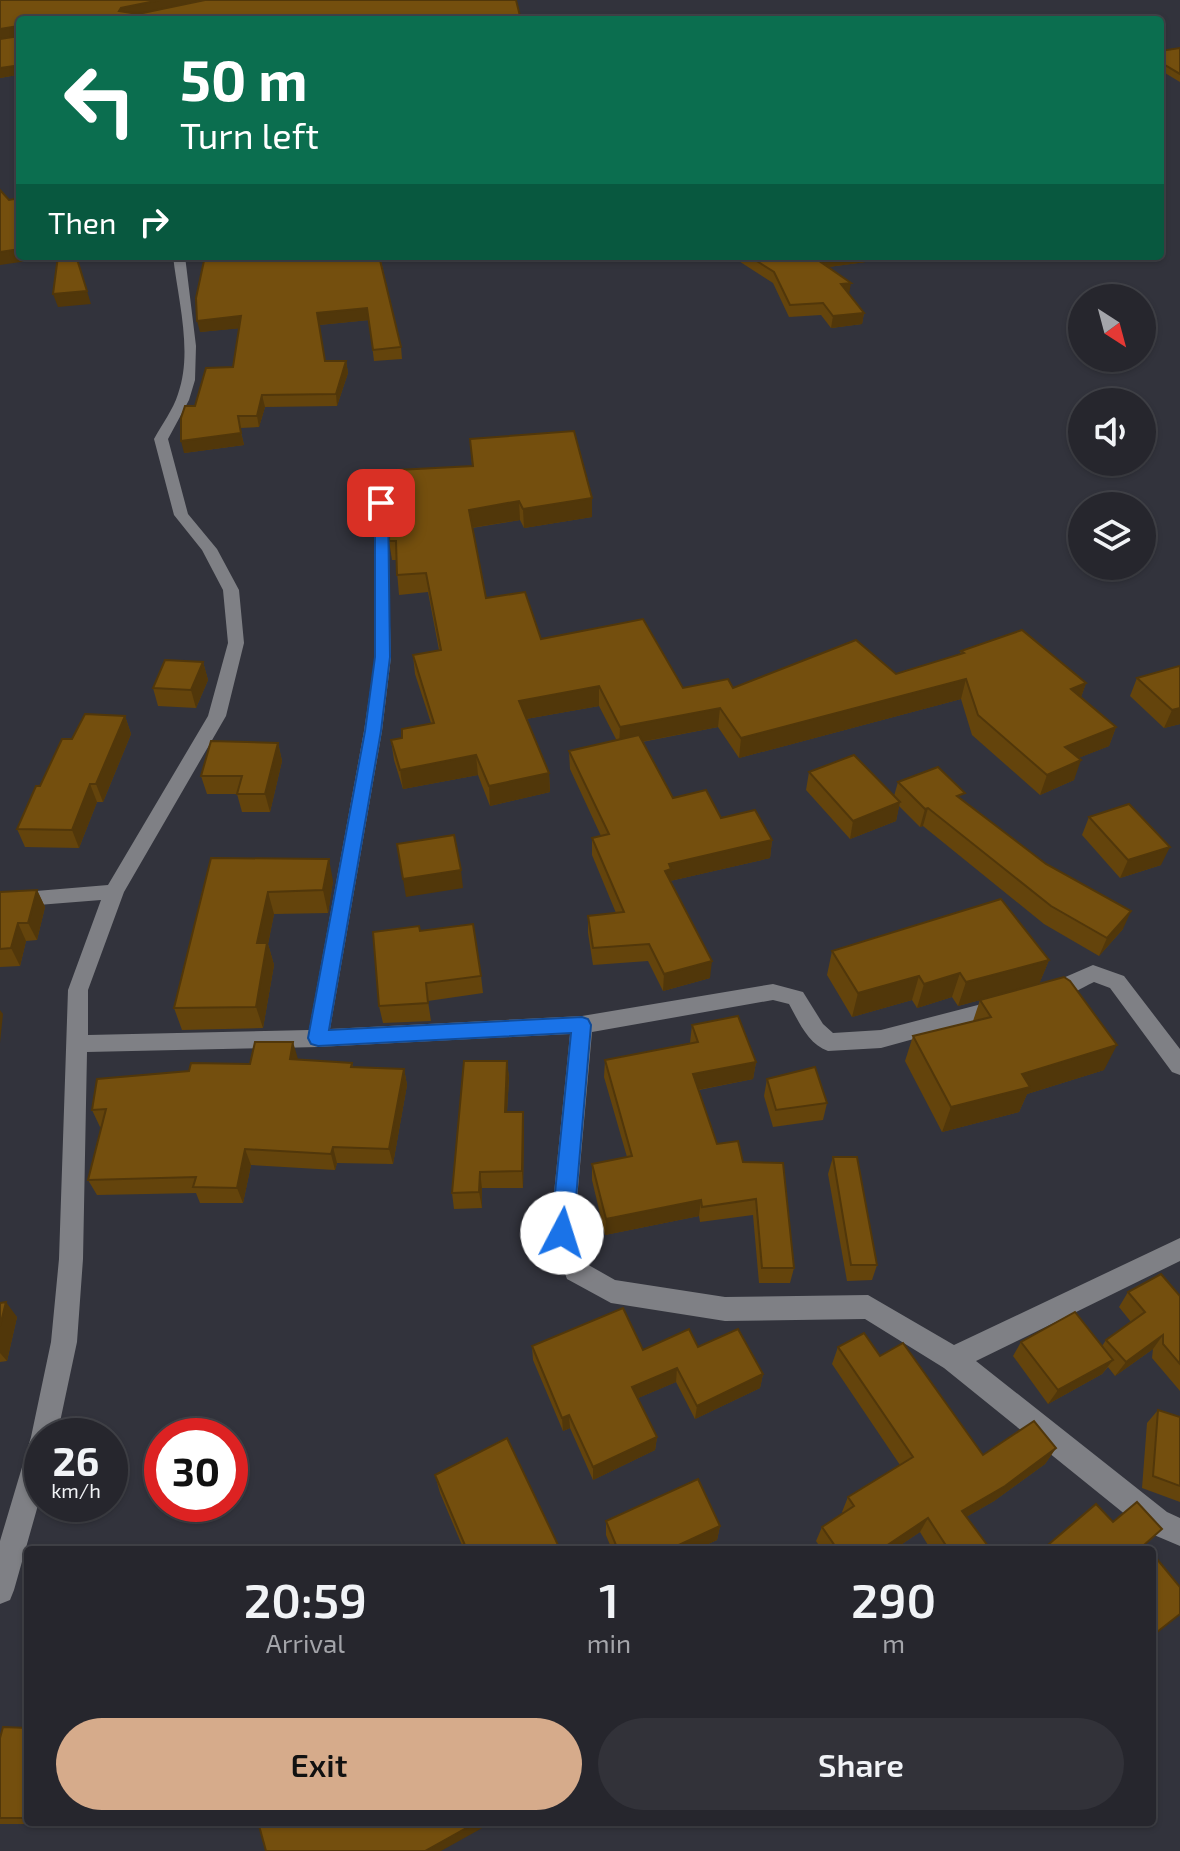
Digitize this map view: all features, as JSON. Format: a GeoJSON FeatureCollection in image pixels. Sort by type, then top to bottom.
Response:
{"type":"FeatureCollection","features":[{"type":"Feature","properties":{"kind":"street"},"geometry":{"type":"LineString","coordinates":[[48,1418],[64,1342],[71,1259],[78,990],[114,892],[217,716],[236,643],[231,590],[209,549],[181,515],[161,439],[186,392],[192,354],[182,303],[179,260]]}},
{"type":"Feature","properties":{"kind":"street"},"geometry":{"type":"LineString","coordinates":[[318,1038],[373,731],[383,657],[381,503]]}},
{"type":"Feature","properties":{"kind":"street"},"geometry":{"type":"LineString","coordinates":[[0,901],[114,892]]}},
{"type":"Feature","properties":{"kind":"street"},"geometry":{"type":"LineString","coordinates":[[76,1044],[318,1038],[582,1025],[773,992],[796,998],[815,1030],[828,1042],[881,1039],[1057,991],[1093,973],[1117,982],[1180,1066]]}},
{"type":"Feature","properties":{"kind":"street"},"geometry":{"type":"LineString","coordinates":[[582,1025],[562,1233],[576,1271],[611,1291],[725,1309],[868,1307],[953,1359],[1157,1522],[1180,1532]]}},
{"type":"Feature","properties":{"kind":"street"},"geometry":{"type":"LineString","coordinates":[[953,1359],[1180,1249]]}},
{"type":"Feature","properties":{"kind":"street"},"geometry":{"type":"LineString","coordinates":[[0,1590],[24,1506]]}},
{"type":"Feature","properties":{"kind":"building"},"geometry":{"type":"Polygon","coordinates":[[[0,0],[160,0],[119,11],[138,14],[205,0],[516,0],[520,16],[16,16],[16,26],[0,29],[0,0]]]}},
{"type":"Feature","properties":{"kind":"building"},"geometry":{"type":"Polygon","coordinates":[[[16,37],[16,67],[0,68],[0,39],[16,37]]]}},
{"type":"Feature","properties":{"kind":"building"},"geometry":{"type":"Polygon","coordinates":[[[1180,48],[1180,74],[1164,64],[1164,50],[1180,48]]]}},
{"type":"Feature","properties":{"kind":"building"},"geometry":{"type":"Polygon","coordinates":[[[0,190],[9,200],[16,199],[16,250],[0,252],[0,190]]]}},
{"type":"Feature","properties":{"kind":"building"},"geometry":{"type":"Polygon","coordinates":[[[57,260],[77,260],[87,291],[53,294],[57,260]]]}},
{"type":"Feature","properties":{"kind":"building"},"geometry":{"type":"Polygon","coordinates":[[[204,260],[380,260],[401,347],[373,350],[367,308],[317,313],[325,361],[346,361],[336,394],[262,395],[257,416],[238,416],[241,433],[181,441],[181,418],[185,406],[195,406],[206,368],[233,367],[241,316],[197,321],[196,298],[204,260]]]}},
{"type":"Feature","properties":{"kind":"building"},"geometry":{"type":"Polygon","coordinates":[[[755,260],[818,260],[851,283],[841,284],[864,313],[833,316],[823,303],[790,305],[774,272],[755,260]]]}},
{"type":"Feature","properties":{"kind":"building"},"geometry":{"type":"Polygon","coordinates":[[[574,431],[592,498],[523,509],[519,501],[469,510],[486,598],[525,592],[541,639],[643,619],[683,688],[728,679],[733,688],[856,640],[896,674],[964,653],[961,651],[1022,630],[1086,683],[1071,689],[1116,727],[1065,747],[1081,760],[1047,775],[978,715],[966,679],[741,738],[720,708],[620,727],[599,686],[519,701],[549,773],[489,786],[476,755],[400,770],[391,740],[402,738],[402,729],[434,723],[413,655],[441,650],[426,573],[397,575],[396,541],[389,541],[391,479],[397,479],[397,470],[473,466],[470,439],[574,431]]]}},
{"type":"Feature","properties":{"kind":"building"},"geometry":{"type":"Polygon","coordinates":[[[165,660],[203,662],[191,690],[153,688],[165,660]]]}},
{"type":"Feature","properties":{"kind":"building"},"geometry":{"type":"Polygon","coordinates":[[[1179,666],[1180,708],[1172,710],[1137,678],[1179,666]]]}},
{"type":"Feature","properties":{"kind":"building"},"geometry":{"type":"Polygon","coordinates":[[[85,714],[125,716],[96,784],[90,784],[72,830],[17,829],[62,739],[72,739],[85,714]]]}},
{"type":"Feature","properties":{"kind":"building"},"geometry":{"type":"Polygon","coordinates":[[[639,735],[673,798],[706,790],[721,818],[755,810],[772,840],[669,864],[671,869],[665,871],[712,961],[664,974],[649,944],[593,948],[588,916],[624,912],[592,838],[609,834],[569,751],[639,735]]]}},
{"type":"Feature","properties":{"kind":"building"},"geometry":{"type":"Polygon","coordinates":[[[211,741],[278,743],[265,794],[237,794],[242,776],[201,776],[211,741]]]}},
{"type":"Feature","properties":{"kind":"building"},"geometry":{"type":"Polygon","coordinates":[[[854,755],[900,802],[853,821],[809,772],[854,755]]]}},
{"type":"Feature","properties":{"kind":"building"},"geometry":{"type":"Polygon","coordinates":[[[938,767],[965,793],[957,796],[1046,864],[1131,911],[1107,938],[1051,906],[928,808],[925,809],[898,782],[938,767]]]}},
{"type":"Feature","properties":{"kind":"building"},"geometry":{"type":"Polygon","coordinates":[[[1129,804],[1170,847],[1128,860],[1089,817],[1129,804]]]}},
{"type":"Feature","properties":{"kind":"building"},"geometry":{"type":"Polygon","coordinates":[[[454,835],[461,870],[403,879],[397,844],[454,835]]]}},
{"type":"Feature","properties":{"kind":"building"},"geometry":{"type":"Polygon","coordinates":[[[211,858],[329,859],[323,890],[268,892],[257,943],[267,943],[256,1007],[174,1008],[211,858]]]}},
{"type":"Feature","properties":{"kind":"building"},"geometry":{"type":"Polygon","coordinates":[[[37,890],[28,923],[18,923],[11,948],[0,949],[0,892],[37,890]]]}},
{"type":"Feature","properties":{"kind":"building"},"geometry":{"type":"Polygon","coordinates":[[[1001,899],[1049,960],[966,982],[960,973],[924,984],[919,976],[858,993],[832,951],[1001,899]]]}},
{"type":"Feature","properties":{"kind":"building"},"geometry":{"type":"Polygon","coordinates":[[[473,924],[481,976],[426,983],[428,1003],[379,1006],[373,932],[419,926],[420,931],[473,924]]]}},
{"type":"Feature","properties":{"kind":"building"},"geometry":{"type":"Polygon","coordinates":[[[1064,977],[1117,1045],[1022,1074],[1030,1087],[951,1107],[913,1036],[991,1017],[980,1000],[1064,977]]]}},
{"type":"Feature","properties":{"kind":"building"},"geometry":{"type":"Polygon","coordinates":[[[738,1016],[756,1062],[693,1074],[717,1144],[738,1141],[743,1162],[783,1163],[794,1268],[762,1268],[756,1199],[702,1207],[701,1200],[606,1219],[592,1164],[632,1156],[605,1060],[698,1042],[692,1025],[738,1016]]]}},
{"type":"Feature","properties":{"kind":"building"},"geometry":{"type":"Polygon","coordinates":[[[255,1042],[293,1042],[290,1059],[352,1063],[351,1067],[404,1069],[389,1149],[333,1147],[331,1154],[245,1149],[237,1188],[193,1187],[196,1177],[88,1180],[106,1109],[92,1110],[97,1079],[189,1071],[191,1063],[250,1064],[255,1042]]]}},
{"type":"Feature","properties":{"kind":"building"},"geometry":{"type":"Polygon","coordinates":[[[464,1061],[507,1061],[505,1112],[523,1112],[522,1171],[480,1172],[479,1192],[452,1193],[464,1061]]]}},
{"type":"Feature","properties":{"kind":"building"},"geometry":{"type":"Polygon","coordinates":[[[815,1067],[827,1103],[776,1110],[767,1079],[815,1067]]]}},
{"type":"Feature","properties":{"kind":"building"},"geometry":{"type":"Polygon","coordinates":[[[833,1157],[857,1157],[877,1265],[851,1265],[833,1157]]]}},
{"type":"Feature","properties":{"kind":"building"},"geometry":{"type":"Polygon","coordinates":[[[1161,1274],[1180,1296],[1180,1364],[1163,1344],[1163,1335],[1126,1362],[1106,1340],[1145,1312],[1128,1292],[1161,1274]]]}},
{"type":"Feature","properties":{"kind":"building"},"geometry":{"type":"Polygon","coordinates":[[[6,1302],[0,1326],[0,1303],[6,1302]]]}},
{"type":"Feature","properties":{"kind":"building"},"geometry":{"type":"Polygon","coordinates":[[[623,1308],[643,1350],[689,1329],[698,1347],[738,1329],[763,1374],[697,1406],[677,1368],[632,1387],[657,1437],[593,1467],[569,1415],[562,1418],[532,1346],[623,1308]]]}},
{"type":"Feature","properties":{"kind":"building"},"geometry":{"type":"Polygon","coordinates":[[[1075,1312],[1113,1360],[1058,1390],[1021,1342],[1075,1312]]]}},
{"type":"Feature","properties":{"kind":"building"},"geometry":{"type":"Polygon","coordinates":[[[864,1333],[880,1356],[903,1343],[983,1455],[1034,1421],[1056,1448],[1005,1486],[962,1511],[988,1546],[946,1546],[928,1518],[886,1546],[835,1546],[822,1527],[854,1506],[848,1497],[913,1457],[838,1347],[864,1333]]]}},
{"type":"Feature","properties":{"kind":"building"},"geometry":{"type":"Polygon","coordinates":[[[1158,1410],[1180,1417],[1180,1486],[1153,1476],[1158,1410]]]}},
{"type":"Feature","properties":{"kind":"building"},"geometry":{"type":"Polygon","coordinates":[[[507,1438],[559,1546],[465,1546],[435,1475],[507,1438]]]}},
{"type":"Feature","properties":{"kind":"building"},"geometry":{"type":"Polygon","coordinates":[[[698,1479],[720,1526],[677,1546],[616,1546],[606,1521],[698,1479]]]}},
{"type":"Feature","properties":{"kind":"building"},"geometry":{"type":"Polygon","coordinates":[[[1137,1502],[1162,1529],[1145,1544],[1147,1546],[1047,1546],[1096,1504],[1113,1522],[1137,1502]]]}},
{"type":"Feature","properties":{"kind":"building"},"geometry":{"type":"Polygon","coordinates":[[[1156,1558],[1180,1587],[1180,1614],[1156,1633],[1156,1558]]]}},
{"type":"Feature","properties":{"kind":"building"},"geometry":{"type":"Polygon","coordinates":[[[3,1727],[24,1728],[24,1818],[0,1818],[0,1738],[3,1727]]]}},
{"type":"Feature","properties":{"kind":"building"},"geometry":{"type":"Polygon","coordinates":[[[259,1826],[470,1826],[425,1851],[266,1851],[259,1826]]]}},
{"type":"Feature","properties":{"kind":"route"},"geometry":{"type":"LineString","coordinates":[[381,503],[383,657],[373,731],[318,1038],[582,1025],[562,1233]]}}]}
